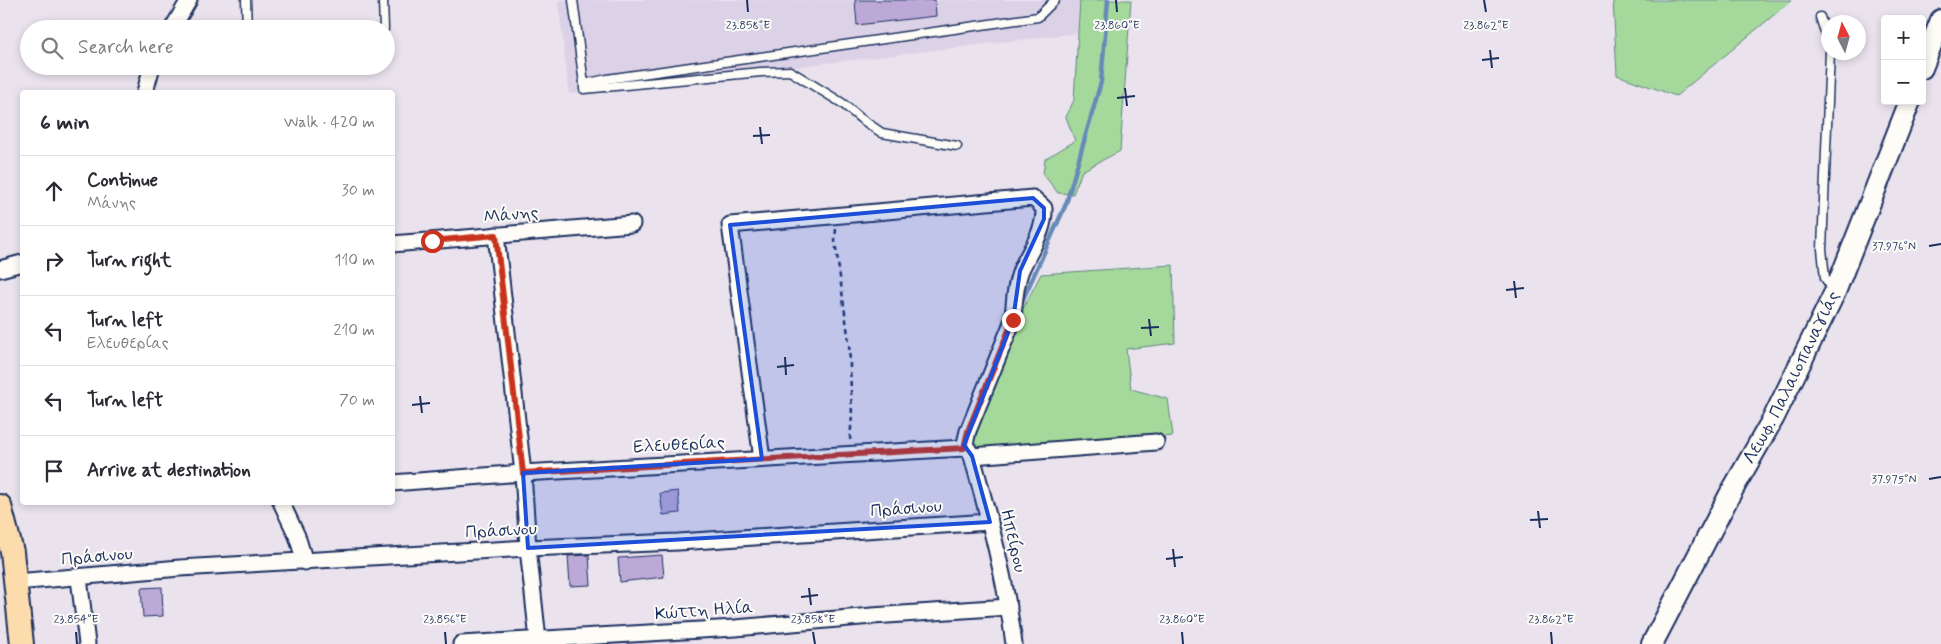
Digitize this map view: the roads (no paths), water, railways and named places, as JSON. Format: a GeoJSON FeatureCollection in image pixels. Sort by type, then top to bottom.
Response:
{"type":"FeatureCollection","features":[{"type":"Feature","properties":{"kind":"main road"},"geometry":{"type":"LineString","coordinates":[[0,506],[9,534],[22,644]]}},
{"type":"Feature","properties":{"kind":"street"},"geometry":{"type":"LineString","coordinates":[[177,20],[189,0]]}},
{"type":"Feature","properties":{"kind":"street"},"geometry":{"type":"LineString","coordinates":[[1925,60],[1941,20]]}},
{"type":"Feature","properties":{"kind":"street"},"geometry":{"type":"LineString","coordinates":[[146,90],[150,75]]}},
{"type":"Feature","properties":{"kind":"street","name":"Λεωφ. Παλαιοπαναγιάς"},"geometry":{"type":"LineString","coordinates":[[1652,644],[1729,496],[1774,417],[1835,292],[1908,105]]}},
{"type":"Feature","properties":{"kind":"street"},"geometry":{"type":"LineString","coordinates":[[762,459],[730,225],[1033,198],[1044,208],[1044,219],[1040,233],[1020,271],[1014,301],[1013,320],[968,431],[968,451]]}},
{"type":"Feature","properties":{"kind":"street","name":"Μάνης"},"geometry":{"type":"LineString","coordinates":[[395,244],[632,224]]}},
{"type":"Feature","properties":{"kind":"street"},"geometry":{"type":"LineString","coordinates":[[496,235],[523,473],[528,548],[538,640]]}},
{"type":"Feature","properties":{"kind":"street"},"geometry":{"type":"LineString","coordinates":[[0,270],[20,265]]}},
{"type":"Feature","properties":{"kind":"street","name":"Ελευθερίας"},"geometry":{"type":"LineString","coordinates":[[395,483],[523,473],[849,454],[968,451],[1156,442]]}},
{"type":"Feature","properties":{"kind":"street","name":"Ηπείρου"},"geometry":{"type":"LineString","coordinates":[[968,451],[990,522],[1009,607],[1014,644]]}},
{"type":"Feature","properties":{"kind":"street"},"geometry":{"type":"LineString","coordinates":[[282,505],[297,536],[305,562]]}},
{"type":"Feature","properties":{"kind":"street","name":"Πράσινου"},"geometry":{"type":"LineString","coordinates":[[16,582],[180,568],[528,548],[678,542],[990,522]]}},
{"type":"Feature","properties":{"kind":"street"},"geometry":{"type":"LineString","coordinates":[[79,578],[87,644]]}},
{"type":"Feature","properties":{"kind":"street","name":"Κώττη Ηλία"},"geometry":{"type":"LineString","coordinates":[[462,644],[734,628],[1009,607]]}},
{"type":"Feature","properties":{"kind":"lane"},"geometry":{"type":"LineString","coordinates":[[246,0],[247,20]]}},
{"type":"Feature","properties":{"kind":"lane"},"geometry":{"type":"LineString","coordinates":[[382,0],[383,20]]}},
{"type":"Feature","properties":{"kind":"lane"},"geometry":{"type":"LineString","coordinates":[[573,0],[584,89],[761,72],[790,72],[842,102],[860,118],[882,133],[957,146]]}},
{"type":"Feature","properties":{"kind":"lane"},"geometry":{"type":"LineString","coordinates":[[584,84],[607,79],[1038,17],[1055,0]]}},
{"type":"Feature","properties":{"kind":"lane"},"geometry":{"type":"LineString","coordinates":[[1830,60],[1822,257],[1824,278],[1835,292]]}},
{"type":"Feature","properties":{"kind":"waterway"},"geometry":{"type":"LineString","coordinates":[[1019,308],[1066,204],[1101,82],[1108,0]]}}]}
